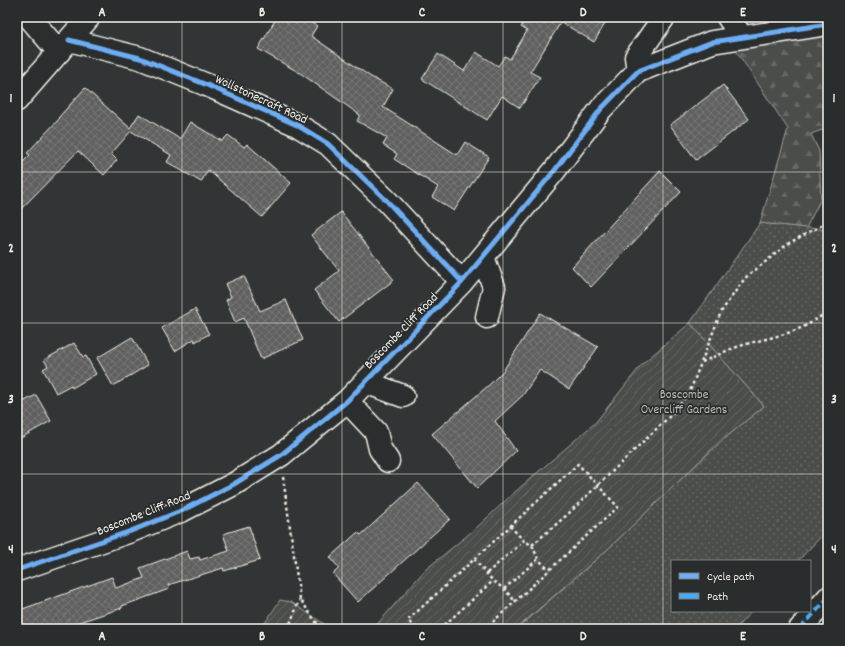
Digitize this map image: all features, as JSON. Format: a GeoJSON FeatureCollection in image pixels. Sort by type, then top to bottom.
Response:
{"type":"FeatureCollection","features":[{"type":"Feature","properties":{"kind":"street"},"geometry":{"type":"LineString","coordinates":[[29,17],[64,46]]}},
{"type":"Feature","properties":{"kind":"street"},"geometry":{"type":"LineString","coordinates":[[17,100],[89,17]]}},
{"type":"Feature","properties":{"kind":"street"},"geometry":{"type":"LineString","coordinates":[[638,71],[636,57],[664,17]]}},
{"type":"Feature","properties":{"kind":"street"},"geometry":{"type":"LineString","coordinates":[[728,17],[742,37]]}},
{"type":"Feature","properties":{"kind":"street","name":"Boscombe Cliff Road"},"geometry":{"type":"LineString","coordinates":[[17,570],[131,531],[184,510],[234,484],[281,455],[347,401],[462,282],[556,170],[601,109],[638,71],[712,42],[828,24]]}},
{"type":"Feature","properties":{"kind":"street","name":"Wollstonecraft Road"},"geometry":{"type":"LineString","coordinates":[[64,46],[140,58],[207,85],[297,125],[328,144],[387,201],[462,282]]}},
{"type":"Feature","properties":{"kind":"street"},"geometry":{"type":"LineString","coordinates":[[483,258],[494,286],[487,317]]}},
{"type":"Feature","properties":{"kind":"street"},"geometry":{"type":"LineString","coordinates":[[365,382],[403,396]]}},
{"type":"Feature","properties":{"kind":"street"},"geometry":{"type":"LineString","coordinates":[[347,401],[376,432],[380,449],[388,461]]}},
{"type":"Feature","properties":{"kind":"street"},"geometry":{"type":"LineString","coordinates":[[800,629],[828,598]]}},
{"type":"Feature","properties":{"kind":"path"},"geometry":{"type":"LineString","coordinates":[[532,545],[598,486],[674,412],[690,391],[721,312],[745,278],[788,243],[828,222]]}},
{"type":"Feature","properties":{"kind":"path"},"geometry":{"type":"LineString","coordinates":[[702,362],[736,347],[783,336],[799,330],[813,323],[828,311]]}},
{"type":"Feature","properties":{"kind":"path"},"geometry":{"type":"LineString","coordinates":[[281,455],[300,598],[321,629]]}},
{"type":"Feature","properties":{"kind":"path"},"geometry":{"type":"LineString","coordinates":[[415,629],[408,620],[578,464],[618,507],[485,629]]}},
{"type":"Feature","properties":{"kind":"path"},"geometry":{"type":"LineString","coordinates":[[510,526],[524,541],[532,545],[538,559],[549,570]]}},
{"type":"Feature","properties":{"kind":"path"},"geometry":{"type":"LineString","coordinates":[[487,573],[524,541]]}},
{"type":"Feature","properties":{"kind":"path"},"geometry":{"type":"LineString","coordinates":[[474,559],[493,581],[504,589],[515,601]]}},
{"type":"Feature","properties":{"kind":"path"},"geometry":{"type":"LineString","coordinates":[[504,589],[538,559]]}},
{"type":"Feature","properties":{"kind":"path"},"geometry":{"type":"LineString","coordinates":[[440,629],[493,581]]}},
{"type":"Feature","properties":{"kind":"path"},"geometry":{"type":"LineString","coordinates":[[288,629],[300,598]]}},
{"type":"Feature","properties":{"kind":"green space"},"geometry":{"type":"Polygon","coordinates":[[[828,30],[828,128],[811,134],[819,151],[821,199],[806,228],[760,223],[788,129],[735,49],[828,30]]]}},
{"type":"Feature","properties":{"kind":"green space"},"geometry":{"type":"Polygon","coordinates":[[[760,223],[828,230],[828,529],[799,560],[671,560],[671,612],[751,612],[735,629],[517,629],[609,548],[719,443],[764,406],[690,323],[760,223]]]}},
{"type":"Feature","properties":{"kind":"green space","name":"Boscombe Overcliff Gardens"},"geometry":{"type":"Polygon","coordinates":[[[690,323],[764,406],[719,443],[609,548],[516,629],[373,629],[425,570],[475,529],[516,491],[595,423],[643,363],[690,323]]]}},
{"type":"Feature","properties":{"kind":"green space"},"geometry":{"type":"Polygon","coordinates":[[[280,600],[291,602],[332,629],[261,629],[280,600]]]}},
{"type":"Feature","properties":{"kind":"building"},"geometry":{"type":"Polygon","coordinates":[[[277,17],[303,17],[317,26],[311,36],[371,77],[393,89],[383,107],[457,155],[465,142],[489,157],[454,211],[432,197],[438,187],[394,159],[397,154],[383,145],[387,138],[357,121],[360,115],[300,73],[258,49],[277,17]]]}},
{"type":"Feature","properties":{"kind":"building"},"geometry":{"type":"Polygon","coordinates":[[[527,17],[609,17],[594,42],[561,22],[530,72],[540,77],[520,108],[502,96],[487,120],[422,79],[438,54],[464,71],[476,52],[498,66],[505,56],[510,59],[527,31],[521,27],[527,17]]]}},
{"type":"Feature","properties":{"kind":"building"},"geometry":{"type":"Polygon","coordinates":[[[723,85],[749,119],[696,160],[670,125],[723,85]]]}},
{"type":"Feature","properties":{"kind":"building"},"geometry":{"type":"Polygon","coordinates":[[[85,88],[130,128],[139,114],[180,139],[190,122],[222,141],[228,135],[244,147],[247,144],[291,183],[262,217],[208,170],[201,182],[167,162],[171,155],[131,131],[111,154],[117,160],[104,175],[78,151],[17,213],[17,168],[30,155],[27,153],[60,118],[59,117],[85,88]]]}},
{"type":"Feature","properties":{"kind":"building"},"geometry":{"type":"Polygon","coordinates":[[[660,171],[681,192],[591,287],[572,267],[660,171]]]}},
{"type":"Feature","properties":{"kind":"building"},"geometry":{"type":"Polygon","coordinates":[[[341,212],[394,280],[339,322],[314,290],[339,271],[311,235],[341,212]]]}},
{"type":"Feature","properties":{"kind":"building"},"geometry":{"type":"Polygon","coordinates":[[[244,276],[260,311],[286,300],[303,340],[261,359],[244,318],[235,322],[226,300],[231,297],[225,284],[244,276]]]}},
{"type":"Feature","properties":{"kind":"building"},"geometry":{"type":"Polygon","coordinates":[[[195,309],[209,334],[195,342],[194,339],[175,351],[162,328],[195,309]]]}},
{"type":"Feature","properties":{"kind":"building"},"geometry":{"type":"Polygon","coordinates":[[[540,313],[598,347],[569,389],[540,370],[523,395],[495,421],[516,451],[477,488],[432,434],[503,371],[540,313]]]}},
{"type":"Feature","properties":{"kind":"building"},"geometry":{"type":"Polygon","coordinates":[[[132,337],[148,365],[113,386],[97,358],[132,337]]]}},
{"type":"Feature","properties":{"kind":"building"},"geometry":{"type":"Polygon","coordinates":[[[74,343],[83,357],[86,356],[96,374],[72,388],[71,385],[56,393],[43,369],[48,366],[44,360],[74,343]]]}},
{"type":"Feature","properties":{"kind":"building"},"geometry":{"type":"Polygon","coordinates":[[[36,395],[51,421],[17,440],[17,405],[36,395]]]}},
{"type":"Feature","properties":{"kind":"building"},"geometry":{"type":"Polygon","coordinates":[[[418,483],[450,519],[358,602],[333,574],[339,568],[330,557],[358,532],[361,535],[418,483]]]}},
{"type":"Feature","properties":{"kind":"building"},"geometry":{"type":"Polygon","coordinates":[[[249,526],[260,560],[224,571],[223,568],[168,585],[169,589],[122,606],[122,608],[58,629],[17,629],[17,611],[112,577],[116,588],[144,578],[140,568],[187,551],[190,559],[199,557],[200,560],[229,551],[223,534],[249,526]]]}},
{"type":"Feature","properties":{"kind":"marked path"},"geometry":{"type":"LineString","coordinates":[[800,629],[828,598]]}},
{"type":"Feature","properties":{"kind":"cycle path"},"geometry":{"type":"LineString","coordinates":[[17,570],[131,531],[183,510],[234,484],[281,455],[347,401],[462,282],[555,170],[601,109],[638,71],[712,42],[828,24]]}},
{"type":"Feature","properties":{"kind":"cycle path"},"geometry":{"type":"LineString","coordinates":[[69,40],[140,58],[207,85],[297,125],[328,144],[387,201],[462,282]]}}]}
